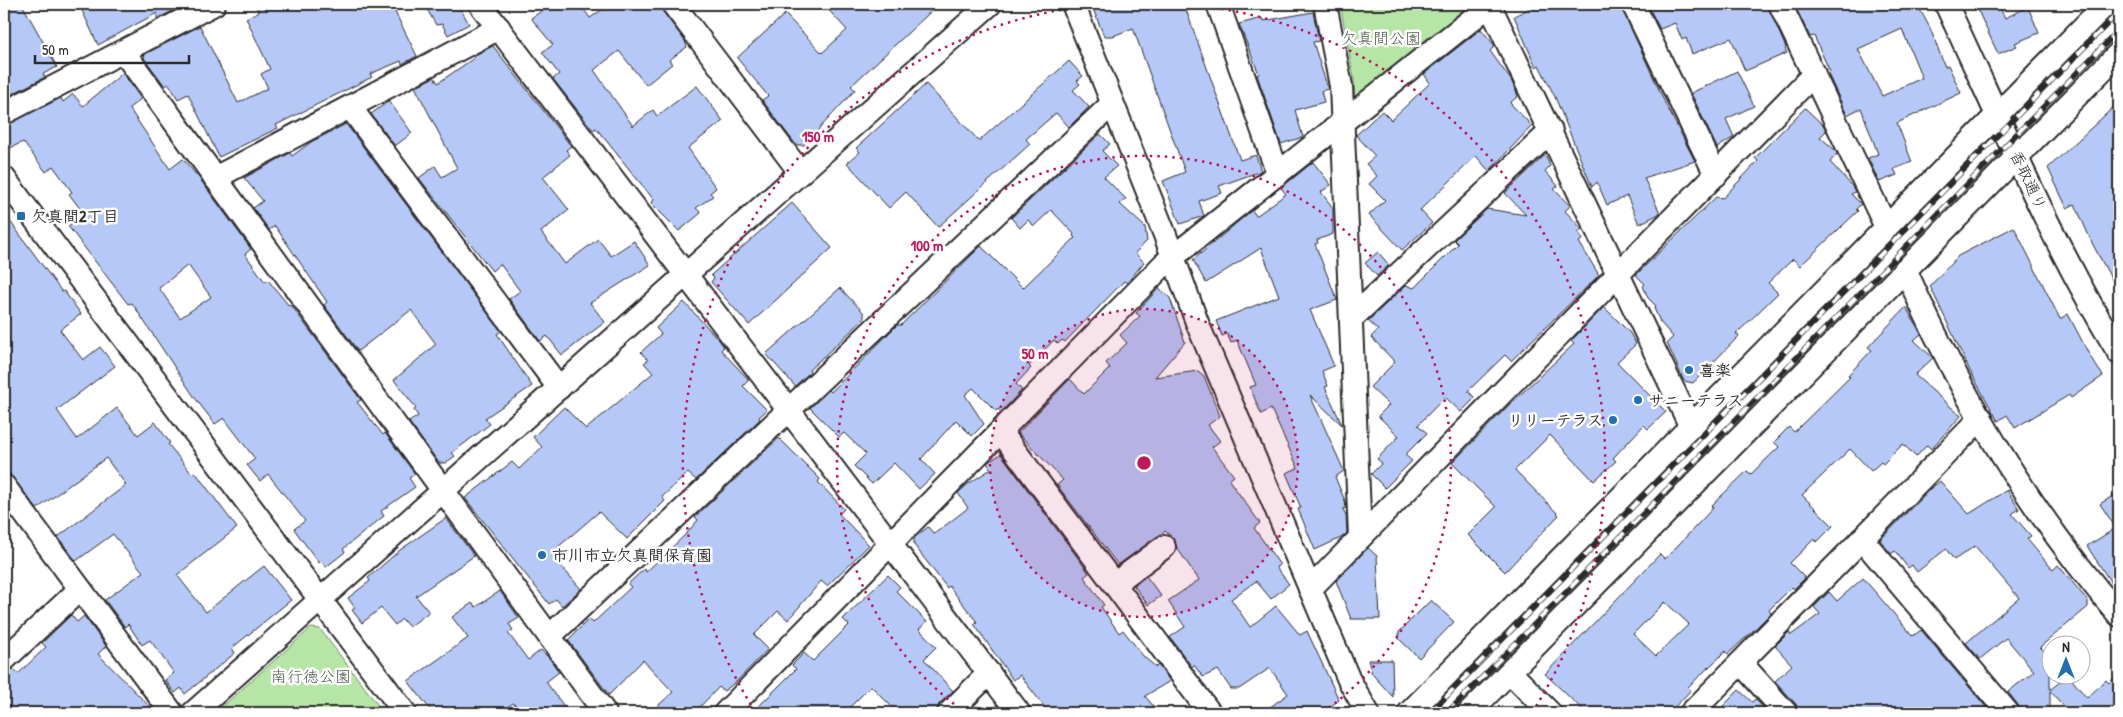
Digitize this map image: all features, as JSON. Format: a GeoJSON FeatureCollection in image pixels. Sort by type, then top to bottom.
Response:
{"type":"FeatureCollection","features":[{"type":"Feature","properties":{"kind":"street"},"geometry":{"type":"LineString","coordinates":[[4,113],[214,4]]}},
{"type":"Feature","properties":{"kind":"street"},"geometry":{"type":"LineString","coordinates":[[480,4],[790,409],[1019,713]]}},
{"type":"Feature","properties":{"kind":"street"},"geometry":{"type":"LineString","coordinates":[[673,4],[800,172]]}},
{"type":"Feature","properties":{"kind":"street"},"geometry":{"type":"LineString","coordinates":[[193,713],[990,4]]}},
{"type":"Feature","properties":{"kind":"street"},"geometry":{"type":"LineString","coordinates":[[1073,4],[1198,325],[1349,680],[1368,713]]}},
{"type":"Feature","properties":{"kind":"street"},"geometry":{"type":"LineString","coordinates":[[1218,4],[1278,174]]}},
{"type":"Feature","properties":{"kind":"street"},"geometry":{"type":"LineString","coordinates":[[1325,4],[1341,86],[1360,537]]}},
{"type":"Feature","properties":{"kind":"street"},"geometry":{"type":"LineString","coordinates":[[725,713],[1173,257],[1489,4],[1691,426]]}},
{"type":"Feature","properties":{"kind":"street"},"geometry":{"type":"LineString","coordinates":[[1634,4],[1716,175]]}},
{"type":"Feature","properties":{"kind":"street"},"geometry":{"type":"LineString","coordinates":[[1780,4],[1886,227]]}},
{"type":"Feature","properties":{"kind":"street","name":"香取通り"},"geometry":{"type":"LineString","coordinates":[[1946,4],[2077,279],[2119,352]]}},
{"type":"Feature","properties":{"kind":"street"},"geometry":{"type":"LineString","coordinates":[[1409,713],[2106,4]]}},
{"type":"Feature","properties":{"kind":"street"},"geometry":{"type":"LineString","coordinates":[[215,178],[499,28]]}},
{"type":"Feature","properties":{"kind":"street"},"geometry":{"type":"LineString","coordinates":[[123,51],[605,713]]}},
{"type":"Feature","properties":{"kind":"street"},"geometry":{"type":"LineString","coordinates":[[1469,713],[2119,53]]}},
{"type":"Feature","properties":{"kind":"street"},"geometry":{"type":"LineString","coordinates":[[1310,588],[1814,74]]}},
{"type":"Feature","properties":{"kind":"street"},"geometry":{"type":"LineString","coordinates":[[550,636],[1112,104]]}},
{"type":"Feature","properties":{"kind":"street"},"geometry":{"type":"LineString","coordinates":[[350,107],[559,388]]}},
{"type":"Feature","properties":{"kind":"street"},"geometry":{"type":"LineString","coordinates":[[1351,319],[1550,131]]}},
{"type":"Feature","properties":{"kind":"street"},"geometry":{"type":"LineString","coordinates":[[4,178],[405,713]]}},
{"type":"Feature","properties":{"kind":"street"},"geometry":{"type":"LineString","coordinates":[[1905,269],[1944,350],[1981,418],[2053,531],[2076,563],[2119,615]]}},
{"type":"Feature","properties":{"kind":"street"},"geometry":{"type":"LineString","coordinates":[[1691,713],[1981,418]]}},
{"type":"Feature","properties":{"kind":"street"},"geometry":{"type":"LineString","coordinates":[[1001,432],[1210,713]]}},
{"type":"Feature","properties":{"kind":"street"},"geometry":{"type":"LineString","coordinates":[[4,486],[172,713]]}},
{"type":"Feature","properties":{"kind":"street"},"geometry":{"type":"LineString","coordinates":[[1862,539],[2008,713]]}},
{"type":"Feature","properties":{"kind":"street"},"geometry":{"type":"LineString","coordinates":[[1114,584],[1164,547]]}},
{"type":"Feature","properties":{"kind":"street"},"geometry":{"type":"LineString","coordinates":[[4,660],[80,589]]}},
{"type":"Feature","properties":{"kind":"street"},"geometry":{"type":"LineString","coordinates":[[1741,662],[1786,713]]}},
{"type":"Feature","properties":{"kind":"street"},"geometry":{"type":"LineString","coordinates":[[1510,672],[1550,713]]}},
{"type":"Feature","properties":{"kind":"street"},"geometry":{"type":"LineString","coordinates":[[949,713],[989,674]]}},
{"type":"Feature","properties":{"kind":"green space","name":"欠真間公園"},"geometry":{"type":"Polygon","coordinates":[[[1340,4],[1472,4],[1472,7],[1355,102],[1354,79],[1340,4]]]}},
{"type":"Feature","properties":{"kind":"green space","name":"南行徳公園"},"geometry":{"type":"Polygon","coordinates":[[[311,628],[320,629],[384,713],[215,713],[311,628]]]}},
{"type":"Feature","properties":{"kind":"building"},"geometry":{"type":"Polygon","coordinates":[[[4,4],[22,4],[57,67],[43,74],[45,77],[4,98],[4,4]]]}},
{"type":"Feature","properties":{"kind":"building"},"geometry":{"type":"Polygon","coordinates":[[[79,4],[181,4],[182,6],[157,19],[157,13],[98,45],[79,4]]]}},
{"type":"Feature","properties":{"kind":"building"},"geometry":{"type":"Polygon","coordinates":[[[255,4],[391,4],[417,56],[402,64],[401,61],[370,74],[372,77],[276,125],[278,128],[219,157],[188,94],[178,99],[169,84],[165,86],[144,58],[145,54],[200,26],[238,103],[268,88],[261,74],[270,69],[246,18],[259,12],[255,4]]]}},
{"type":"Feature","properties":{"kind":"building"},"geometry":{"type":"Polygon","coordinates":[[[424,4],[458,4],[469,24],[448,35],[442,24],[436,25],[424,4]]]}},
{"type":"Feature","properties":{"kind":"building"},"geometry":{"type":"Polygon","coordinates":[[[552,4],[580,4],[590,18],[610,4],[660,4],[663,12],[685,41],[687,47],[669,60],[672,64],[646,85],[619,51],[594,70],[633,126],[653,110],[657,116],[697,86],[723,121],[688,148],[716,188],[710,193],[713,196],[696,208],[701,213],[679,231],[651,203],[654,200],[596,128],[593,130],[553,79],[559,74],[542,52],[553,45],[531,18],[552,4]]]}},
{"type":"Feature","properties":{"kind":"building"},"geometry":{"type":"Polygon","coordinates":[[[823,4],[939,4],[851,86],[855,90],[804,145],[796,145],[762,100],[768,96],[737,58],[785,14],[822,53],[847,30],[823,4]]]}},
{"type":"Feature","properties":{"kind":"building"},"geometry":{"type":"Polygon","coordinates":[[[1091,4],[1184,4],[1240,160],[1256,155],[1261,171],[1219,186],[1222,193],[1199,201],[1204,216],[1180,224],[1163,181],[1185,172],[1133,28],[1113,36],[1104,36],[1091,4]]]}},
{"type":"Feature","properties":{"kind":"building"},"geometry":{"type":"Polygon","coordinates":[[[1539,4],[1620,4],[1666,105],[1695,161],[1644,178],[1660,213],[1657,215],[1639,224],[1627,196],[1607,205],[1597,182],[1592,187],[1555,97],[1539,65],[1536,67],[1514,16],[1539,4]]]}},
{"type":"Feature","properties":{"kind":"building"},"geometry":{"type":"Polygon","coordinates":[[[1647,4],[1767,4],[1787,53],[1745,71],[1731,38],[1692,54],[1686,38],[1682,40],[1675,23],[1660,29],[1647,4]]]}},
{"type":"Feature","properties":{"kind":"building"},"geometry":{"type":"Polygon","coordinates":[[[1794,4],[1917,4],[1930,28],[1945,67],[1948,65],[1961,93],[1897,123],[1912,162],[1894,169],[1897,175],[1879,182],[1868,158],[1878,154],[1861,108],[1847,115],[1828,74],[1830,72],[1814,36],[1810,37],[1794,4]],[[1902,29],[1858,49],[1882,96],[1922,78],[1902,29]]]}},
{"type":"Feature","properties":{"kind":"building"},"geometry":{"type":"Polygon","coordinates":[[[1975,4],[1998,4],[2005,18],[2028,7],[2039,33],[2015,43],[2017,46],[1998,54],[1975,4]]]}},
{"type":"Feature","properties":{"kind":"building"},"geometry":{"type":"Polygon","coordinates":[[[1313,12],[1319,41],[1313,42],[1328,89],[1321,91],[1324,102],[1295,110],[1303,137],[1281,144],[1257,75],[1259,74],[1239,24],[1262,18],[1263,21],[1313,12]]]}},
{"type":"Feature","properties":{"kind":"building"},"geometry":{"type":"Polygon","coordinates":[[[1481,29],[1495,46],[1490,51],[1511,80],[1518,96],[1510,103],[1532,126],[1489,171],[1476,156],[1420,210],[1432,223],[1402,250],[1369,215],[1385,200],[1369,184],[1377,176],[1366,164],[1375,156],[1356,135],[1382,111],[1391,120],[1430,83],[1424,74],[1481,29]]]}},
{"type":"Feature","properties":{"kind":"building"},"geometry":{"type":"Polygon","coordinates":[[[493,46],[571,146],[566,150],[570,155],[543,177],[569,210],[541,232],[565,264],[598,239],[611,256],[634,241],[650,265],[590,303],[605,322],[562,355],[547,336],[540,341],[509,299],[520,291],[500,264],[492,271],[419,178],[435,166],[442,177],[457,168],[415,87],[434,77],[438,83],[474,58],[473,56],[493,46]]]}},
{"type":"Feature","properties":{"kind":"building"},"geometry":{"type":"Polygon","coordinates":[[[1069,61],[1083,76],[1077,81],[1080,84],[1073,90],[1089,107],[1069,127],[1056,113],[1026,139],[1030,144],[938,227],[906,192],[889,208],[847,163],[860,152],[856,148],[926,84],[979,141],[1069,61]]]}},
{"type":"Feature","properties":{"kind":"building"},"geometry":{"type":"Polygon","coordinates":[[[1737,71],[1754,106],[1726,119],[1734,137],[1717,148],[1691,93],[1737,71]]]}},
{"type":"Feature","properties":{"kind":"building"},"geometry":{"type":"Polygon","coordinates":[[[123,73],[141,99],[129,108],[170,169],[183,159],[199,178],[251,249],[245,254],[265,282],[268,280],[289,306],[291,305],[361,400],[357,402],[383,435],[385,433],[415,474],[409,478],[415,487],[381,511],[384,516],[343,549],[345,552],[326,567],[321,561],[319,563],[294,529],[305,521],[268,474],[260,481],[247,465],[255,459],[224,418],[215,424],[195,398],[132,303],[128,304],[68,226],[84,214],[69,194],[72,192],[53,166],[46,172],[23,142],[8,149],[4,140],[4,126],[61,98],[63,102],[73,94],[83,106],[123,73]],[[188,265],[159,288],[180,318],[211,297],[188,265]]]}},
{"type":"Feature","properties":{"kind":"building"},"geometry":{"type":"Polygon","coordinates":[[[389,101],[412,133],[395,146],[371,114],[389,101]]]}},
{"type":"Feature","properties":{"kind":"building"},"geometry":{"type":"Polygon","coordinates":[[[2119,102],[2119,293],[2092,243],[2075,204],[2067,208],[2048,168],[2119,102]]]}},
{"type":"Feature","properties":{"kind":"building"},"geometry":{"type":"Polygon","coordinates":[[[1805,108],[1824,126],[1826,131],[1820,137],[1837,154],[1830,162],[1852,186],[1855,192],[1851,194],[1861,204],[1856,209],[1858,211],[1800,266],[1793,259],[1768,283],[1778,293],[1736,334],[1739,336],[1693,383],[1684,381],[1667,343],[1673,337],[1660,322],[1654,308],[1656,306],[1648,298],[1643,286],[1645,284],[1636,275],[1716,197],[1723,198],[1758,161],[1755,158],[1805,108]]]}},
{"type":"Feature","properties":{"kind":"building"},"geometry":{"type":"Polygon","coordinates":[[[346,124],[501,331],[497,334],[532,386],[485,418],[490,424],[452,453],[455,456],[446,463],[439,463],[409,422],[418,416],[414,410],[416,408],[394,380],[436,344],[411,310],[358,351],[324,305],[327,302],[275,226],[269,230],[253,208],[263,201],[244,178],[290,153],[292,156],[311,142],[346,124]]]}},
{"type":"Feature","properties":{"kind":"building"},"geometry":{"type":"Polygon","coordinates":[[[1100,134],[1110,144],[1102,151],[1117,166],[1104,177],[1126,199],[1120,204],[1145,227],[1147,241],[1135,253],[1144,262],[1127,283],[1124,281],[1065,342],[1062,340],[1058,344],[1054,340],[1029,366],[1031,368],[1016,384],[1022,390],[1001,412],[998,409],[996,411],[973,388],[965,395],[984,424],[972,436],[956,420],[921,459],[935,474],[919,489],[894,463],[872,484],[854,466],[866,454],[844,433],[839,437],[810,408],[829,390],[831,392],[897,325],[901,325],[981,246],[1023,288],[1075,238],[1074,234],[1051,210],[1034,226],[1028,220],[1020,228],[1011,218],[1100,134]]]}},
{"type":"Feature","properties":{"kind":"building"},"geometry":{"type":"Polygon","coordinates":[[[1546,156],[1550,166],[1545,171],[1558,186],[1554,189],[1570,206],[1565,211],[1582,229],[1578,232],[1583,239],[1579,242],[1599,275],[1511,361],[1505,355],[1468,391],[1475,398],[1461,412],[1445,397],[1418,425],[1427,433],[1405,455],[1412,461],[1385,488],[1371,474],[1382,463],[1377,459],[1399,436],[1378,416],[1389,405],[1370,387],[1395,362],[1371,337],[1378,330],[1368,321],[1406,285],[1414,288],[1458,244],[1454,240],[1487,209],[1526,215],[1505,193],[1546,156]]]}},
{"type":"Feature","properties":{"kind":"building"},"geometry":{"type":"Polygon","coordinates":[[[1313,162],[1331,185],[1321,192],[1333,208],[1333,234],[1317,240],[1318,243],[1315,244],[1337,300],[1310,310],[1334,366],[1322,371],[1328,386],[1325,387],[1342,425],[1310,395],[1344,471],[1335,477],[1345,501],[1346,508],[1343,509],[1346,516],[1347,533],[1341,538],[1315,550],[1298,509],[1301,508],[1286,473],[1298,468],[1271,409],[1261,414],[1250,387],[1256,385],[1237,340],[1231,343],[1227,334],[1222,336],[1216,321],[1279,296],[1261,248],[1206,283],[1193,260],[1252,210],[1256,216],[1286,194],[1281,188],[1313,162]]]}},
{"type":"Feature","properties":{"kind":"building"},"geometry":{"type":"Polygon","coordinates":[[[792,203],[832,248],[749,325],[711,282],[714,278],[711,275],[792,203]]]}},
{"type":"Feature","properties":{"kind":"building"},"geometry":{"type":"Polygon","coordinates":[[[4,213],[62,292],[64,291],[81,314],[60,330],[83,360],[100,347],[115,366],[57,410],[77,439],[117,408],[138,435],[155,422],[170,443],[168,444],[192,474],[195,472],[237,528],[177,575],[206,612],[264,566],[291,600],[232,648],[235,653],[185,694],[181,688],[175,693],[165,680],[174,673],[150,640],[142,645],[128,624],[125,627],[105,600],[143,572],[113,534],[76,561],[58,537],[126,485],[106,458],[37,509],[4,467],[4,213]]]}},
{"type":"Feature","properties":{"kind":"building"},"geometry":{"type":"Polygon","coordinates":[[[2014,227],[2060,319],[2068,314],[2091,358],[2103,376],[2071,398],[2069,395],[2015,428],[2007,415],[1998,421],[1970,371],[1930,286],[1958,256],[2014,227]]]}},
{"type":"Feature","properties":{"kind":"building"},"geometry":{"type":"Polygon","coordinates":[[[1378,252],[1389,265],[1377,276],[1365,263],[1378,252]]]}},
{"type":"Feature","properties":{"kind":"building"},"geometry":{"type":"Polygon","coordinates":[[[840,288],[864,313],[864,319],[809,370],[810,372],[795,386],[766,354],[840,288]]]}},
{"type":"Feature","properties":{"kind":"building"},"geometry":{"type":"Polygon","coordinates":[[[1159,288],[1170,298],[1185,342],[1155,377],[1198,371],[1204,376],[1220,416],[1208,425],[1220,441],[1212,447],[1234,476],[1229,480],[1260,523],[1254,528],[1280,565],[1276,567],[1289,584],[1271,599],[1256,581],[1231,599],[1250,627],[1276,606],[1300,635],[1307,631],[1339,700],[1322,713],[1262,713],[1288,694],[1270,668],[1239,689],[1231,689],[1218,670],[1203,677],[1194,665],[1192,667],[1170,637],[1185,627],[1168,601],[1199,580],[1177,548],[1174,539],[1165,531],[1118,565],[1057,485],[1063,480],[1018,433],[1070,379],[1084,394],[1110,368],[1106,363],[1127,343],[1120,335],[1140,316],[1136,313],[1159,288]]]}},
{"type":"Feature","properties":{"kind":"building"},"geometry":{"type":"Polygon","coordinates":[[[684,302],[720,341],[724,347],[721,350],[749,380],[743,386],[767,410],[696,480],[688,473],[662,497],[665,501],[627,539],[599,512],[558,547],[562,552],[554,558],[581,589],[562,606],[556,599],[549,604],[465,498],[512,462],[519,469],[542,447],[533,437],[564,407],[586,429],[653,373],[644,363],[648,360],[641,352],[661,334],[656,328],[684,302]]]}},
{"type":"Feature","properties":{"kind":"building"},"geometry":{"type":"Polygon","coordinates":[[[1604,307],[1630,333],[1636,344],[1617,362],[1666,412],[1648,429],[1644,425],[1613,458],[1616,461],[1594,481],[1550,435],[1515,470],[1559,515],[1505,572],[1468,535],[1496,507],[1452,463],[1508,406],[1574,344],[1571,341],[1604,307]]]}},
{"type":"Feature","properties":{"kind":"building"},"geometry":{"type":"Polygon","coordinates":[[[1906,307],[1921,334],[1914,340],[1933,358],[1915,375],[1961,416],[1931,449],[1927,445],[1916,457],[1903,444],[1883,464],[1881,462],[1871,471],[1850,449],[1802,495],[1833,526],[1817,542],[1814,539],[1790,563],[1805,578],[1794,589],[1792,587],[1769,610],[1771,613],[1728,654],[1726,651],[1688,687],[1691,690],[1669,713],[1586,713],[1545,674],[1660,554],[1665,559],[1713,508],[1711,506],[1747,471],[1751,474],[1779,447],[1774,442],[1789,427],[1794,432],[1850,377],[1848,375],[1872,350],[1868,347],[1906,307]],[[1665,602],[1633,634],[1656,656],[1689,624],[1665,602]]]}},
{"type":"Feature","properties":{"kind":"building"},"geometry":{"type":"Polygon","coordinates":[[[779,438],[820,479],[818,482],[844,509],[839,514],[869,545],[827,586],[821,581],[788,620],[778,611],[754,635],[768,649],[737,681],[724,691],[719,687],[694,713],[650,713],[673,692],[643,660],[609,695],[568,640],[589,619],[593,623],[631,587],[628,584],[644,569],[646,572],[686,534],[698,520],[695,517],[779,438]]]}},
{"type":"Feature","properties":{"kind":"building"},"geometry":{"type":"Polygon","coordinates":[[[1001,454],[1089,573],[1084,577],[1104,605],[1101,607],[1119,633],[1123,630],[1144,657],[1156,667],[1158,665],[1170,681],[1145,696],[1159,713],[1049,713],[1020,675],[1013,680],[974,624],[977,622],[949,586],[947,588],[914,545],[914,538],[928,527],[934,534],[968,508],[958,493],[991,469],[987,463],[1001,454]]]}},
{"type":"Feature","properties":{"kind":"building"},"geometry":{"type":"Polygon","coordinates":[[[1940,481],[1969,514],[2007,490],[2019,509],[2012,514],[2031,536],[2027,539],[2053,570],[2058,565],[2088,601],[2088,607],[2056,634],[2040,634],[2040,684],[2050,684],[2050,690],[2057,684],[2075,684],[2087,698],[2106,680],[2109,683],[2119,673],[2119,713],[2070,713],[2050,691],[2050,708],[2044,713],[2021,713],[2018,705],[2008,692],[2034,671],[2006,638],[1980,659],[1966,643],[2019,598],[1975,546],[1954,560],[1946,549],[1917,572],[1912,565],[1908,568],[1895,551],[1891,554],[1880,540],[1940,481]]]}},
{"type":"Feature","properties":{"kind":"building"},"geometry":{"type":"Polygon","coordinates":[[[2119,492],[2119,595],[2087,546],[2116,528],[2100,504],[2119,492]]]}},
{"type":"Feature","properties":{"kind":"building"},"geometry":{"type":"Polygon","coordinates":[[[446,518],[474,556],[416,596],[429,612],[409,627],[402,619],[395,625],[381,608],[362,623],[352,610],[355,608],[348,598],[370,581],[368,578],[400,550],[446,518]]]}},
{"type":"Feature","properties":{"kind":"building"},"geometry":{"type":"Polygon","coordinates":[[[1368,548],[1377,556],[1380,619],[1351,619],[1336,581],[1368,548]]]}},
{"type":"Feature","properties":{"kind":"building"},"geometry":{"type":"Polygon","coordinates":[[[888,575],[900,587],[896,591],[927,622],[919,629],[936,647],[924,659],[953,691],[939,704],[936,713],[898,713],[871,686],[844,713],[752,713],[796,669],[792,665],[804,653],[813,661],[849,625],[843,619],[888,575]]]}},
{"type":"Feature","properties":{"kind":"building"},"geometry":{"type":"Polygon","coordinates":[[[1146,576],[1161,596],[1148,605],[1134,586],[1146,576]]]}},
{"type":"Feature","properties":{"kind":"building"},"geometry":{"type":"Polygon","coordinates":[[[1863,578],[1913,636],[1921,630],[1991,713],[1799,713],[1796,704],[1775,681],[1792,665],[1775,646],[1789,632],[1791,635],[1820,614],[1814,607],[1829,592],[1837,601],[1863,578]]]}},
{"type":"Feature","properties":{"kind":"building"},"geometry":{"type":"Polygon","coordinates":[[[500,591],[519,618],[509,624],[513,630],[508,633],[528,660],[541,650],[550,659],[559,672],[546,682],[569,713],[524,713],[513,703],[499,713],[433,713],[408,681],[468,638],[452,617],[472,603],[476,607],[500,591]]]}},
{"type":"Feature","properties":{"kind":"building"},"geometry":{"type":"Polygon","coordinates":[[[1431,600],[1454,622],[1419,658],[1399,639],[1399,632],[1431,600]]]}},
{"type":"Feature","properties":{"kind":"building"},"geometry":{"type":"Polygon","coordinates":[[[71,615],[77,622],[84,616],[106,646],[98,654],[156,713],[4,713],[4,673],[13,669],[18,674],[46,647],[42,643],[71,615]]]}},
{"type":"Feature","properties":{"kind":"building"},"geometry":{"type":"Polygon","coordinates":[[[1368,660],[1392,660],[1393,697],[1372,674],[1368,660]]]}},
{"type":"Feature","properties":{"kind":"building"},"geometry":{"type":"Polygon","coordinates":[[[1739,690],[1752,702],[1755,699],[1769,713],[1716,713],[1739,690]]]}},
{"type":"Feature","properties":{"kind":"railway"},"geometry":{"type":"LineString","coordinates":[[1430,713],[2119,12]]}},
{"type":"Feature","properties":{"kind":"railway"},"geometry":{"type":"LineString","coordinates":[[1447,713],[2119,30]]}},
{"type":"Feature","properties":{"kind":"place","name":"欠真間2丁目"},"geometry":{"type":"Point","coordinates":[21,216]}},
{"type":"Feature","properties":{"kind":"place","name":"喜楽"},"geometry":{"type":"Point","coordinates":[1689,370]}},
{"type":"Feature","properties":{"kind":"place","name":"サニーテラス"},"geometry":{"type":"Point","coordinates":[1638,400]}},
{"type":"Feature","properties":{"kind":"place","name":"リリーテラス"},"geometry":{"type":"Point","coordinates":[1613,420]}},
{"type":"Feature","properties":{"kind":"place","name":"市川市立欠真間保育園"},"geometry":{"type":"Point","coordinates":[542,555]}}]}
